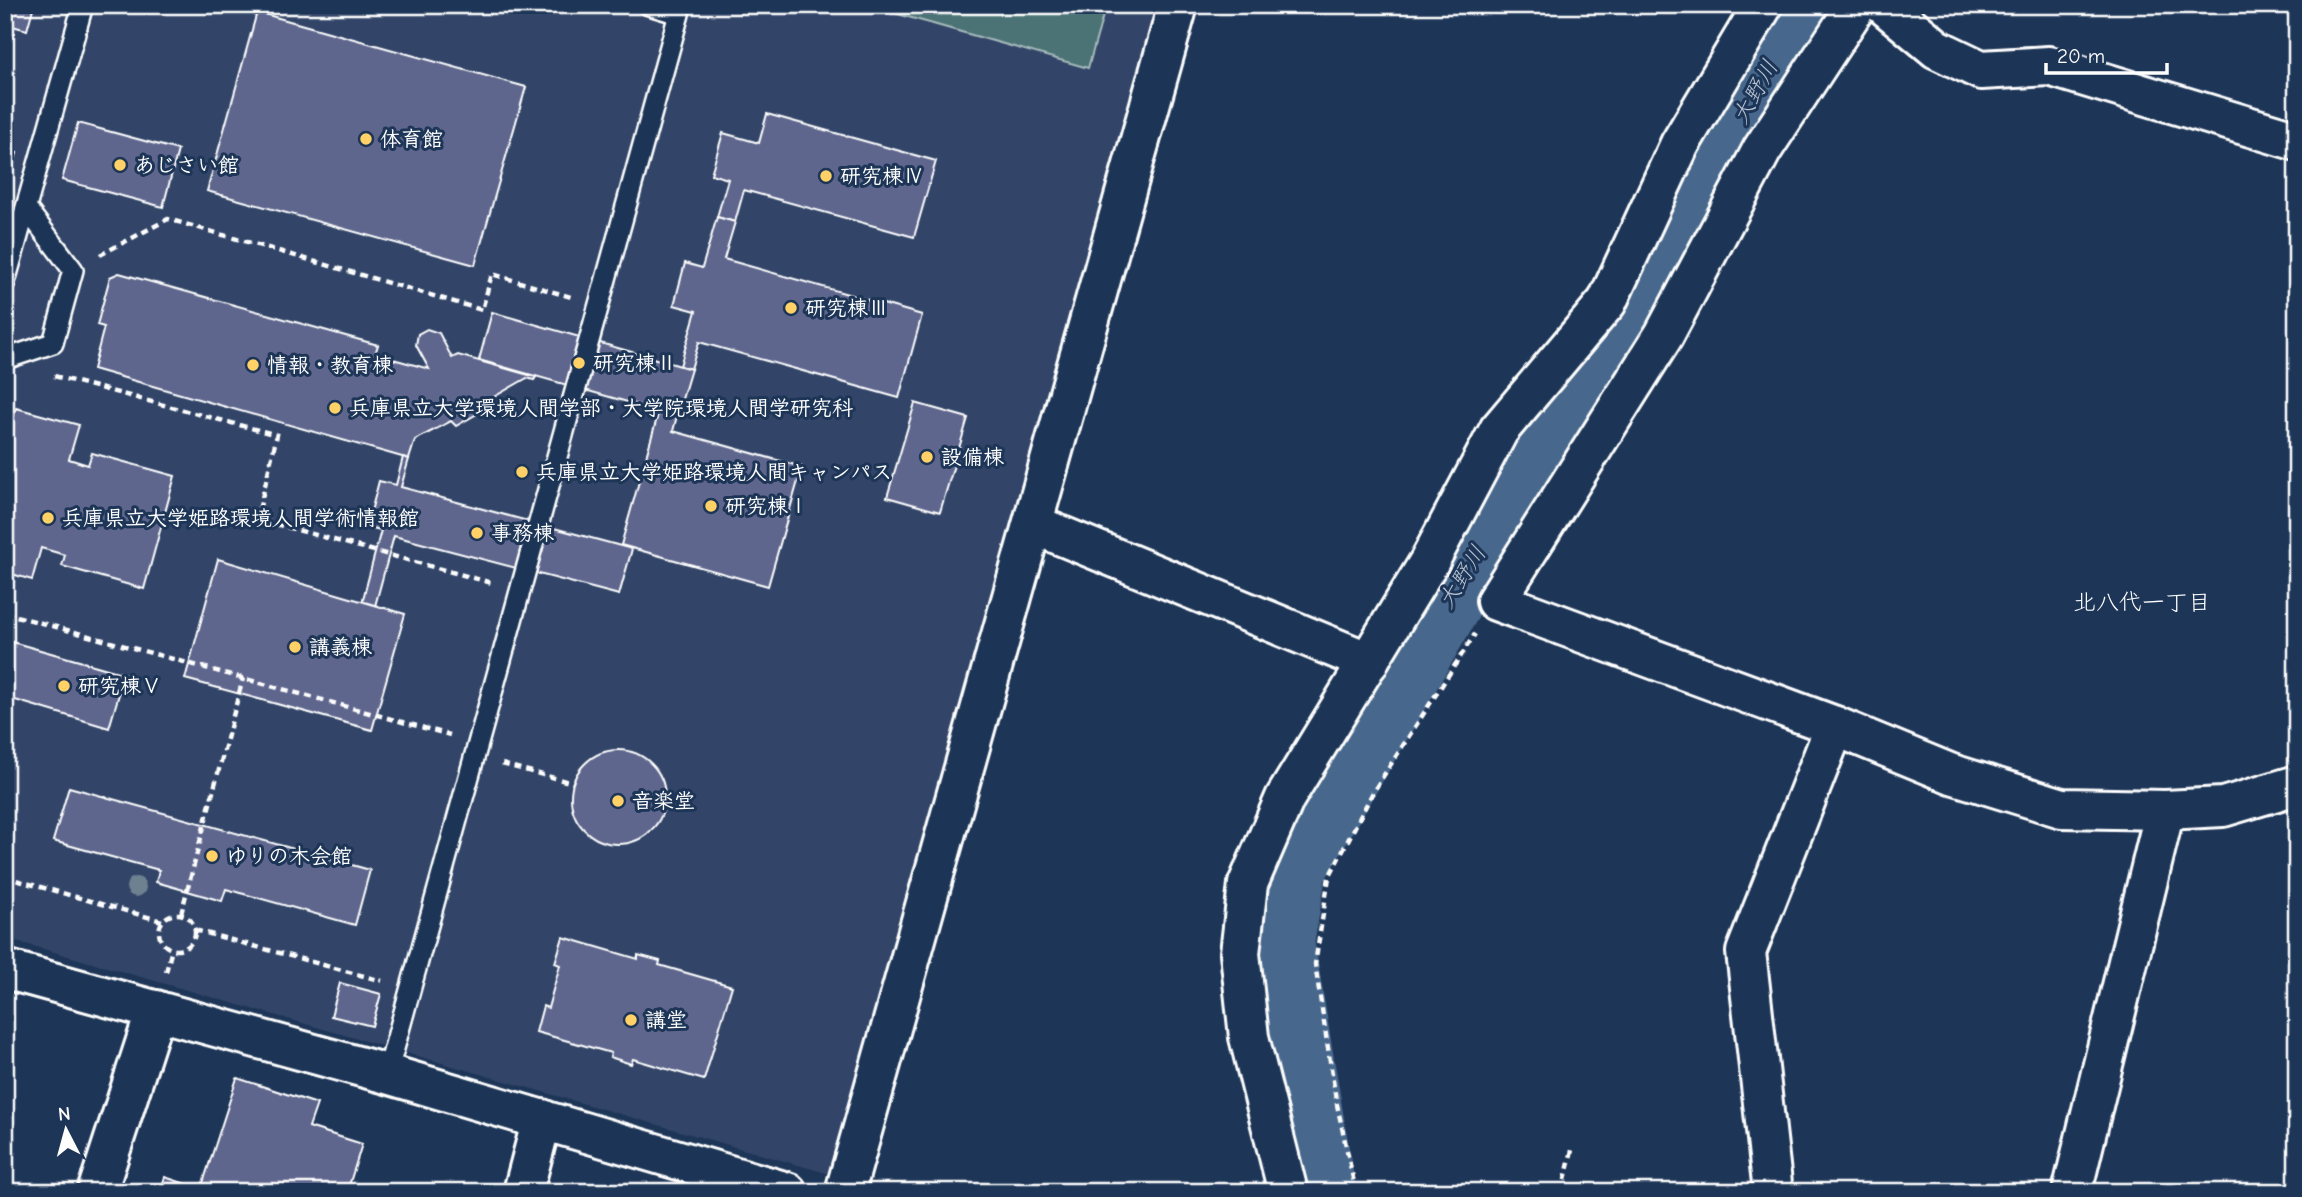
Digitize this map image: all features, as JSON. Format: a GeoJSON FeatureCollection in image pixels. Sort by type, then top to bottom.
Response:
{"type":"FeatureCollection","features":[{"type":"Feature","properties":{"kind":"street"},"geometry":{"type":"LineString","coordinates":[[845,1192],[1035,525],[1178,5]]}},
{"type":"Feature","properties":{"kind":"street"},"geometry":{"type":"LineString","coordinates":[[1287,1192],[1249,1037],[1240,953],[1248,884],[1285,798],[1429,562],[1499,430],[1607,302],[1679,144],[1763,5]]}},
{"type":"Feature","properties":{"kind":"street"},"geometry":{"type":"LineString","coordinates":[[1857,5],[1762,150],[1664,335],[1496,601],[1835,726],[1952,774],[2062,808],[2165,810],[2223,807],[2297,785]]}},
{"type":"Feature","properties":{"kind":"street"},"geometry":{"type":"LineString","coordinates":[[1884,5],[1937,49],[1982,70],[2049,66],[2297,141]]}},
{"type":"Feature","properties":{"kind":"street"},"geometry":{"type":"LineString","coordinates":[[1035,525],[1369,662]]}},
{"type":"Feature","properties":{"kind":"street"},"geometry":{"type":"LineString","coordinates":[[1773,1192],[1746,952],[1835,726]]}},
{"type":"Feature","properties":{"kind":"street"},"geometry":{"type":"LineString","coordinates":[[2072,1192],[2165,810]]}},
{"type":"Feature","properties":{"kind":"street"},"geometry":{"type":"LineString","coordinates":[[5,969],[387,1074],[787,1192]]}},
{"type":"Feature","properties":{"kind":"street"},"geometry":{"type":"LineString","coordinates":[[97,1192],[156,1010]]}},
{"type":"Feature","properties":{"kind":"street"},"geometry":{"type":"LineString","coordinates":[[523,1192],[542,1119]]}},
{"type":"Feature","properties":{"kind":"lane"},"geometry":{"type":"LineString","coordinates":[[5,282],[83,5]]}},
{"type":"Feature","properties":{"kind":"lane"},"geometry":{"type":"LineString","coordinates":[[387,1074],[680,14],[649,5]]}},
{"type":"Feature","properties":{"kind":"lane"},"geometry":{"type":"LineString","coordinates":[[5,359],[53,343],[73,270],[26,208]]}},
{"type":"Feature","properties":{"kind":"path"},"geometry":{"type":"LineString","coordinates":[[73,270],[168,219],[482,310],[492,274],[599,305]]}},
{"type":"Feature","properties":{"kind":"path"},"geometry":{"type":"LineString","coordinates":[[44,374],[277,435],[257,519],[520,591]]}},
{"type":"Feature","properties":{"kind":"path"},"geometry":{"type":"LineString","coordinates":[[1356,1192],[1336,1100],[1315,964],[1329,877],[1373,792],[1496,601]]}},
{"type":"Feature","properties":{"kind":"path"},"geometry":{"type":"LineString","coordinates":[[5,613],[243,678],[476,749],[573,783]]}},
{"type":"Feature","properties":{"kind":"path"},"geometry":{"type":"LineString","coordinates":[[181,914],[243,678]]}},
{"type":"Feature","properties":{"kind":"path"},"geometry":{"type":"LineString","coordinates":[[5,877],[162,921]]}},
{"type":"Feature","properties":{"kind":"path"},"geometry":{"type":"LineString","coordinates":[[181,914],[191,921],[195,930],[188,946],[172,949],[159,937],[162,921],[169,916],[181,914]]}},
{"type":"Feature","properties":{"kind":"path"},"geometry":{"type":"LineString","coordinates":[[195,930],[410,989]]}},
{"type":"Feature","properties":{"kind":"path"},"geometry":{"type":"LineString","coordinates":[[1562,1192],[1572,1150]]}},
{"type":"Feature","properties":{"kind":"shaded area","name":"兵庫県立大学姫路環境人間キャンパス"},"geometry":{"type":"Polygon","coordinates":[[[5,5],[1171,5],[840,1177],[5,938],[5,5]]]}},
{"type":"Feature","properties":{"kind":"green space"},"geometry":{"type":"Polygon","coordinates":[[[866,5],[1106,5],[1088,68],[866,5]]]}},
{"type":"Feature","properties":{"kind":"building"},"geometry":{"type":"Polygon","coordinates":[[[5,5],[34,5],[27,30],[5,24],[5,5]]]}},
{"type":"Feature","properties":{"kind":"building","name":"体育館"},"geometry":{"type":"Polygon","coordinates":[[[257,12],[526,87],[475,265],[207,191],[257,12]]]}},
{"type":"Feature","properties":{"kind":"building","name":"研究棟Ⅳ"},"geometry":{"type":"Polygon","coordinates":[[[767,114],[936,161],[914,237],[744,190],[735,222],[717,217],[728,179],[711,174],[723,133],[759,143],[767,114]]]}},
{"type":"Feature","properties":{"kind":"building","name":"あじさい館"},"geometry":{"type":"Polygon","coordinates":[[[78,123],[178,150],[163,207],[62,180],[78,123]]]}},
{"type":"Feature","properties":{"kind":"building"},"geometry":{"type":"Polygon","coordinates":[[[5,150],[17,153],[5,194],[5,150]]]}},
{"type":"Feature","properties":{"kind":"building","name":"研究棟Ⅲ"},"geometry":{"type":"Polygon","coordinates":[[[717,217],[735,222],[724,259],[922,315],[899,398],[699,342],[691,369],[680,366],[696,311],[674,305],[685,263],[702,268],[717,217]]]}},
{"type":"Feature","properties":{"kind":"building","name":"情報・教育棟"},"geometry":{"type":"Polygon","coordinates":[[[119,273],[378,345],[375,354],[429,369],[416,345],[418,334],[427,329],[439,333],[452,358],[458,355],[536,377],[534,380],[527,378],[478,406],[482,411],[456,426],[451,421],[415,440],[409,459],[93,369],[104,327],[97,325],[110,277],[119,273]]]}},
{"type":"Feature","properties":{"kind":"building","name":"研究棟Ⅱ"},"geometry":{"type":"Polygon","coordinates":[[[492,312],[691,369],[677,416],[479,360],[492,312]]]}},
{"type":"Feature","properties":{"kind":"building","name":"設備棟"},"geometry":{"type":"Polygon","coordinates":[[[915,403],[968,418],[940,512],[887,497],[915,403]]]}},
{"type":"Feature","properties":{"kind":"building"},"geometry":{"type":"Polygon","coordinates":[[[16,408],[79,425],[69,459],[88,465],[92,453],[175,476],[144,589],[62,566],[65,555],[41,548],[32,580],[5,572],[5,447],[16,408]]]}},
{"type":"Feature","properties":{"kind":"building","name":"研究棟Ⅰ"},"geometry":{"type":"Polygon","coordinates":[[[659,411],[677,416],[673,431],[802,467],[768,586],[621,545],[659,411]]]}},
{"type":"Feature","properties":{"kind":"building","name":"事務棟"},"geometry":{"type":"Polygon","coordinates":[[[403,457],[409,459],[401,487],[632,549],[619,595],[394,536],[375,606],[362,603],[381,530],[367,527],[379,481],[396,485],[403,457]]]}},
{"type":"Feature","properties":{"kind":"building","name":"講義棟"},"geometry":{"type":"Polygon","coordinates":[[[218,559],[405,614],[372,730],[185,679],[218,559]]]}},
{"type":"Feature","properties":{"kind":"building","name":"研究棟Ⅴ"},"geometry":{"type":"Polygon","coordinates":[[[5,640],[125,674],[109,728],[5,697],[5,640]]]}},
{"type":"Feature","properties":{"kind":"building","name":"音楽堂"},"geometry":{"type":"Polygon","coordinates":[[[609,750],[627,750],[652,763],[662,779],[665,797],[662,815],[652,831],[627,844],[609,844],[584,831],[571,806],[571,788],[584,763],[609,750]]]}},
{"type":"Feature","properties":{"kind":"building","name":"ゆりの木会館"},"geometry":{"type":"Polygon","coordinates":[[[69,787],[370,870],[355,925],[226,889],[222,901],[156,882],[159,870],[53,841],[69,787]]]}},
{"type":"Feature","properties":{"kind":"building","name":"講堂"},"geometry":{"type":"Polygon","coordinates":[[[563,937],[638,959],[638,955],[660,961],[659,965],[732,986],[704,1080],[633,1059],[631,1064],[610,1057],[611,1053],[536,1032],[543,1006],[548,1008],[560,965],[555,963],[563,937]]]}},
{"type":"Feature","properties":{"kind":"building"},"geometry":{"type":"Polygon","coordinates":[[[340,983],[381,994],[372,1026],[331,1016],[340,983]]]}},
{"type":"Feature","properties":{"kind":"building"},"geometry":{"type":"Polygon","coordinates":[[[237,1078],[317,1104],[309,1127],[362,1144],[347,1192],[160,1192],[165,1177],[201,1189],[237,1078]]]}},
{"type":"Feature","properties":{"kind":"waterway","name":"大野川"},"geometry":{"type":"LineString","coordinates":[[1320,1192],[1278,942],[1291,867],[1455,586],[1628,324],[1803,5]]}},
{"type":"Feature","properties":{"kind":"place","name":"体育館"},"geometry":{"type":"Point","coordinates":[366,139]}},
{"type":"Feature","properties":{"kind":"place","name":"あじさい館"},"geometry":{"type":"Point","coordinates":[120,165]}},
{"type":"Feature","properties":{"kind":"place","name":"研究棟Ⅳ"},"geometry":{"type":"Point","coordinates":[826,176]}},
{"type":"Feature","properties":{"kind":"place","name":"研究棟Ⅲ"},"geometry":{"type":"Point","coordinates":[791,308]}},
{"type":"Feature","properties":{"kind":"place","name":"研究棟Ⅱ"},"geometry":{"type":"Point","coordinates":[579,363]}},
{"type":"Feature","properties":{"kind":"place","name":"情報・教育棟"},"geometry":{"type":"Point","coordinates":[253,365]}},
{"type":"Feature","properties":{"kind":"place","name":"兵庫県立大学環境人間学部・大学院環境人間学研究科"},"geometry":{"type":"Point","coordinates":[335,408]}},
{"type":"Feature","properties":{"kind":"place","name":"設備棟"},"geometry":{"type":"Point","coordinates":[927,457]}},
{"type":"Feature","properties":{"kind":"place","name":"兵庫県立大学姫路環境人間キャンパス"},"geometry":{"type":"Point","coordinates":[522,472]}},
{"type":"Feature","properties":{"kind":"place","name":"研究棟Ⅰ"},"geometry":{"type":"Point","coordinates":[711,506]}},
{"type":"Feature","properties":{"kind":"place","name":"兵庫県立大学姫路環境人間学術情報館"},"geometry":{"type":"Point","coordinates":[48,518]}},
{"type":"Feature","properties":{"kind":"place","name":"事務棟"},"geometry":{"type":"Point","coordinates":[477,533]}},
{"type":"Feature","properties":{"kind":"place","name":"講義棟"},"geometry":{"type":"Point","coordinates":[295,647]}},
{"type":"Feature","properties":{"kind":"place","name":"研究棟Ⅴ"},"geometry":{"type":"Point","coordinates":[64,686]}},
{"type":"Feature","properties":{"kind":"place","name":"音楽堂"},"geometry":{"type":"Point","coordinates":[618,801]}},
{"type":"Feature","properties":{"kind":"place","name":"ゆりの木会館"},"geometry":{"type":"Point","coordinates":[212,856]}},
{"type":"Feature","properties":{"kind":"place","name":"講堂"},"geometry":{"type":"Point","coordinates":[631,1020]}},
{"type":"Feature","properties":{"kind":"district","name":"北八代一丁目"},"geometry":{"type":"Point","coordinates":[2142,602]}}]}
